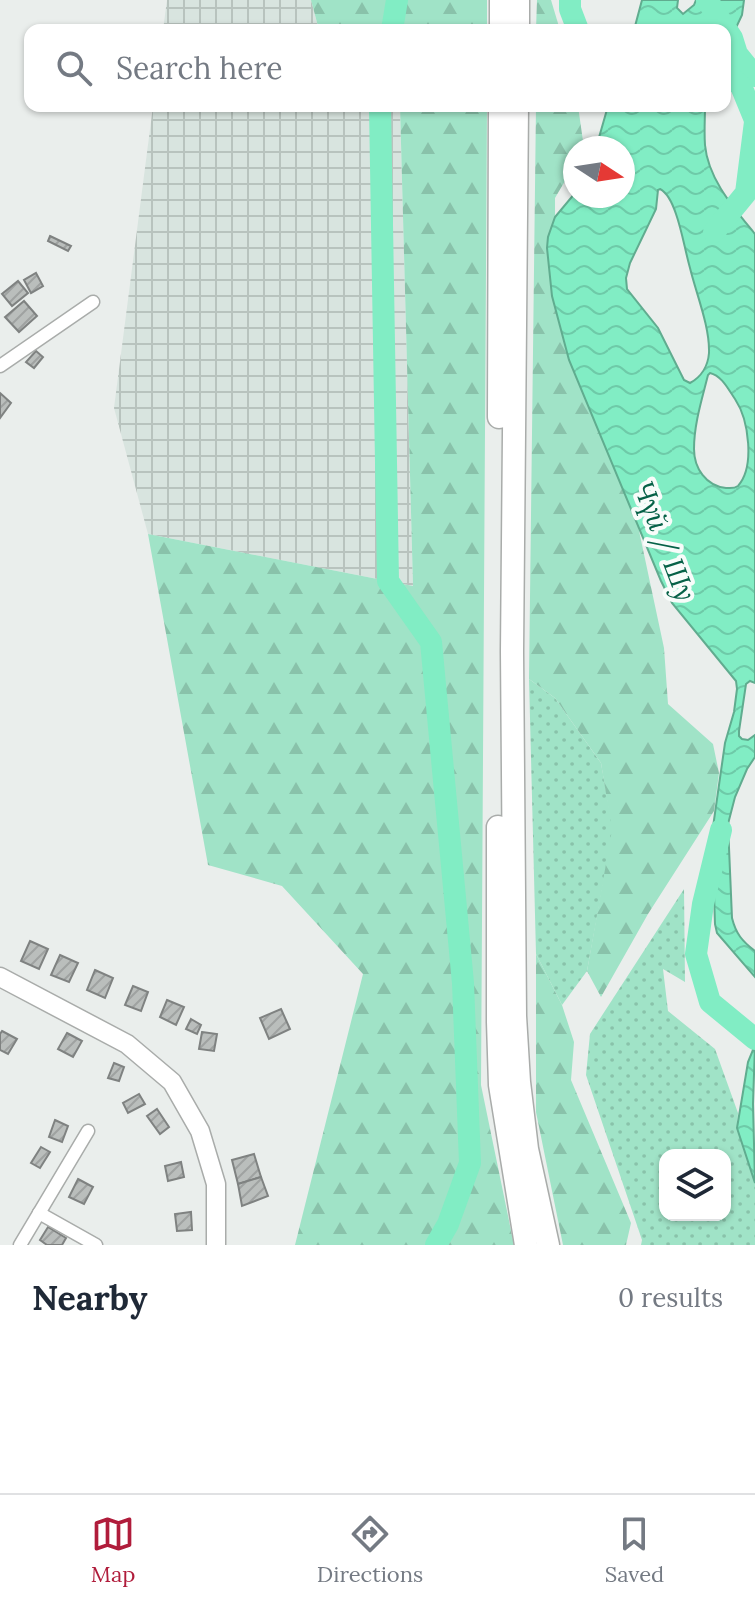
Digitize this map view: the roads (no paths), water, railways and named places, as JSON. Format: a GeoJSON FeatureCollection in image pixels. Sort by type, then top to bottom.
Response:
{"type":"FeatureCollection","features":[{"type":"Feature","properties":{"kind":"highway"},"geometry":{"type":"LineString","coordinates":[[501,0],[501,24]]}},
{"type":"Feature","properties":{"kind":"highway"},"geometry":{"type":"LineString","coordinates":[[518,0],[518,24]]}},
{"type":"Feature","properties":{"kind":"highway"},"geometry":{"type":"LineString","coordinates":[[500,112],[498,1022],[500,1085],[526,1245]]}},
{"type":"Feature","properties":{"kind":"highway"},"geometry":{"type":"LineString","coordinates":[[517,112],[512,652],[515,1016],[527,1149],[548,1245]]}},
{"type":"Feature","properties":{"kind":"street"},"geometry":{"type":"LineString","coordinates":[[0,366],[93,302]]}},
{"type":"Feature","properties":{"kind":"street"},"geometry":{"type":"LineString","coordinates":[[0,977],[127,1044],[172,1082],[200,1131],[216,1184],[216,1245]]}},
{"type":"Feature","properties":{"kind":"street"},"geometry":{"type":"LineString","coordinates":[[20,1245],[88,1131]]}},
{"type":"Feature","properties":{"kind":"street"},"geometry":{"type":"LineString","coordinates":[[39,1213],[96,1245]]}},
{"type":"Feature","properties":{"kind":"water"},"geometry":{"type":"Polygon","coordinates":[[[642,0],[678,0],[677,8],[683,14],[696,0],[744,0],[742,15],[731,38],[731,24],[636,24],[642,0]]]}},
{"type":"Feature","properties":{"kind":"water","name":"Чүй / Шу"},"geometry":{"type":"Polygon","coordinates":[[[606,112],[705,112],[705,145],[711,170],[723,192],[755,234],[755,683],[750,681],[746,684],[739,736],[748,740],[755,735],[755,757],[735,797],[728,824],[732,918],[740,937],[755,951],[755,977],[717,933],[715,924],[712,834],[725,743],[734,712],[736,681],[672,603],[569,360],[552,296],[547,248],[555,217],[563,207],[635,208],[635,136],[599,136],[606,112]],[[658,190],[656,209],[630,263],[627,289],[658,328],[684,380],[690,383],[701,374],[707,362],[707,332],[676,214],[668,196],[658,190]],[[710,373],[708,375],[697,421],[695,456],[707,480],[719,487],[734,488],[747,467],[747,431],[740,408],[721,380],[710,373]]]}},
{"type":"Feature","properties":{"kind":"water"},"geometry":{"type":"Polygon","coordinates":[[[755,1045],[755,1183],[737,1128],[748,1062],[755,1045]]]}},
{"type":"Feature","properties":{"kind":"waterway"},"geometry":{"type":"LineString","coordinates":[[393,24],[397,0]]}},
{"type":"Feature","properties":{"kind":"waterway"},"geometry":{"type":"LineString","coordinates":[[570,0],[576,24]]}},
{"type":"Feature","properties":{"kind":"waterway"},"geometry":{"type":"LineString","coordinates":[[707,0],[723,24]]}},
{"type":"Feature","properties":{"kind":"waterway"},"geometry":{"type":"LineString","coordinates":[[731,36],[737,54],[755,76]]}},
{"type":"Feature","properties":{"kind":"waterway"},"geometry":{"type":"LineString","coordinates":[[731,77],[741,86],[755,120]]}},
{"type":"Feature","properties":{"kind":"waterway"},"geometry":{"type":"LineString","coordinates":[[380,112],[388,581],[431,642],[463,983],[470,1163],[448,1224],[436,1245]]}},
{"type":"Feature","properties":{"kind":"waterway"},"geometry":{"type":"LineString","coordinates":[[714,232],[746,193],[755,122]]}},
{"type":"Feature","properties":{"kind":"waterway"},"geometry":{"type":"LineString","coordinates":[[721,830],[703,904],[696,954],[710,1002],[755,1039]]}}]}
